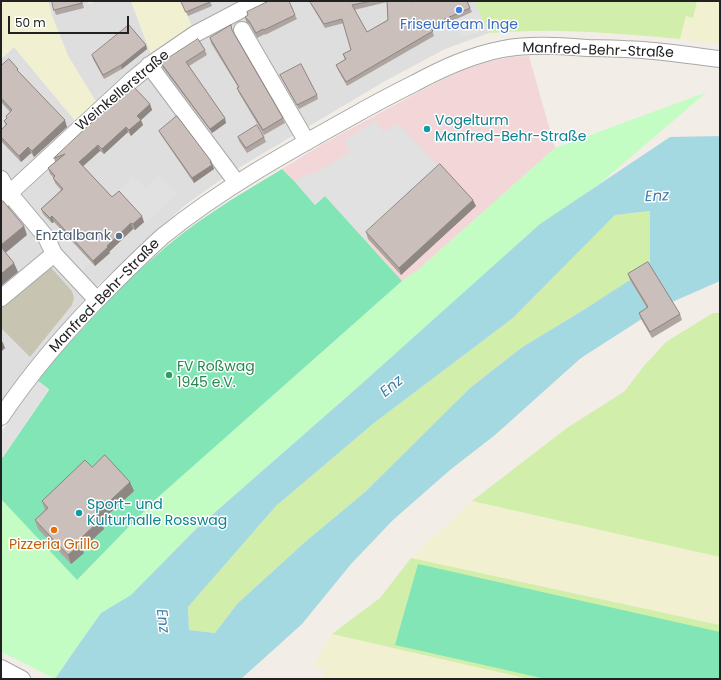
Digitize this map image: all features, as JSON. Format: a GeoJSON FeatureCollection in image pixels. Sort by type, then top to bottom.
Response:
{"type":"FeatureCollection","features":[{"type":"Feature","properties":{"kind":"street","name":"Weinkellerstraße"},"geometry":{"type":"LineString","coordinates":[[5,197],[150,65],[195,34],[258,1]]}},
{"type":"Feature","properties":{"kind":"street"},"geometry":{"type":"LineString","coordinates":[[242,30],[306,142]]}},
{"type":"Feature","properties":{"kind":"street","name":"Manfred-Behr-Straße"},"geometry":{"type":"LineString","coordinates":[[1,417],[39,364],[66,333],[97,300],[164,236],[192,214],[237,183],[306,142],[436,72],[470,58],[494,51],[518,47],[548,46],[642,50],[720,59]]}},
{"type":"Feature","properties":{"kind":"street"},"geometry":{"type":"LineString","coordinates":[[150,65],[237,183]]}},
{"type":"Feature","properties":{"kind":"street"},"geometry":{"type":"LineString","coordinates":[[1,179],[5,197],[46,237],[54,254],[97,300]]}},
{"type":"Feature","properties":{"kind":"street"},"geometry":{"type":"LineString","coordinates":[[1,298],[54,254]]}},
{"type":"Feature","properties":{"kind":"street"},"geometry":{"type":"LineString","coordinates":[[1,668],[22,679]]}},
{"type":"Feature","properties":{"kind":"shaded area"},"geometry":{"type":"Polygon","coordinates":[[[48,1],[88,1],[89,4],[97,1],[131,1],[154,62],[197,38],[181,1],[474,1],[489,33],[445,49],[387,80],[230,173],[184,206],[90,292],[1,405],[1,59],[14,47],[77,123],[98,105],[68,56],[52,16],[48,1]]]}},
{"type":"Feature","properties":{"kind":"shaded area"},"geometry":{"type":"Polygon","coordinates":[[[478,9],[487,29],[461,38],[453,21],[478,9]]]}},
{"type":"Feature","properties":{"kind":"shaded area"},"geometry":{"type":"Polygon","coordinates":[[[529,56],[555,148],[419,269],[402,281],[366,241],[315,205],[282,169],[321,145],[439,81],[465,69],[487,62],[512,57],[529,56]]]}},
{"type":"Feature","properties":{"kind":"shaded area"},"geometry":{"type":"Polygon","coordinates":[[[376,120],[383,132],[398,123],[443,171],[366,241],[325,196],[315,205],[295,182],[304,175],[317,172],[350,152],[344,140],[376,120]]]}},
{"type":"Feature","properties":{"kind":"shaded area"},"geometry":{"type":"Polygon","coordinates":[[[159,175],[177,194],[146,223],[116,192],[133,176],[145,188],[159,175]]]}},
{"type":"Feature","properties":{"kind":"shaded area"},"geometry":{"type":"Polygon","coordinates":[[[68,236],[92,262],[76,277],[52,251],[68,236]]]}},
{"type":"Feature","properties":{"kind":"shaded area"},"geometry":{"type":"Polygon","coordinates":[[[47,263],[72,291],[74,298],[72,305],[30,357],[1,328],[1,302],[47,263]]]}},
{"type":"Feature","properties":{"kind":"shaded area"},"geometry":{"type":"Polygon","coordinates":[[[37,380],[49,389],[3,457],[1,456],[1,433],[37,380]]]}},
{"type":"Feature","properties":{"kind":"green space"},"geometry":{"type":"Polygon","coordinates":[[[1,1],[48,1],[52,16],[68,56],[98,105],[77,123],[14,47],[1,59],[1,1]]]}},
{"type":"Feature","properties":{"kind":"green space"},"geometry":{"type":"Polygon","coordinates":[[[131,1],[181,1],[193,29],[152,57],[131,1]]]}},
{"type":"Feature","properties":{"kind":"green space"},"geometry":{"type":"Polygon","coordinates":[[[474,1],[697,1],[693,18],[686,16],[680,39],[575,31],[489,33],[474,1]]]}},
{"type":"Feature","properties":{"kind":"green space"},"geometry":{"type":"Polygon","coordinates":[[[697,1],[720,1],[720,44],[680,39],[686,16],[693,18],[697,1]]]}},
{"type":"Feature","properties":{"kind":"green space"},"geometry":{"type":"Polygon","coordinates":[[[707,92],[599,184],[540,225],[196,529],[131,595],[101,613],[55,679],[1,652],[1,499],[77,580],[156,499],[555,148],[707,92]]]}},
{"type":"Feature","properties":{"kind":"green space","name":"FV Roßwag 1945 e.V."},"geometry":{"type":"Polygon","coordinates":[[[282,169],[315,205],[325,196],[402,281],[156,499],[77,580],[1,499],[1,456],[3,457],[49,390],[37,380],[107,302],[167,246],[198,222],[248,189],[282,169]]]}},
{"type":"Feature","properties":{"kind":"green space"},"geometry":{"type":"Polygon","coordinates":[[[650,211],[650,268],[521,348],[470,388],[365,492],[305,542],[237,604],[215,633],[189,630],[188,607],[276,506],[374,423],[513,318],[615,215],[650,211]]]}},
{"type":"Feature","properties":{"kind":"green space"},"geometry":{"type":"Polygon","coordinates":[[[713,313],[720,313],[720,557],[472,501],[567,428],[625,391],[643,367],[666,342],[713,313]]]}},
{"type":"Feature","properties":{"kind":"green space"},"geometry":{"type":"Polygon","coordinates":[[[472,501],[720,557],[720,625],[411,558],[472,501]]]}},
{"type":"Feature","properties":{"kind":"green space"},"geometry":{"type":"Polygon","coordinates":[[[411,558],[720,625],[720,679],[529,679],[332,634],[380,598],[411,558]]]}},
{"type":"Feature","properties":{"kind":"green space"},"geometry":{"type":"Polygon","coordinates":[[[418,564],[720,632],[720,679],[546,679],[395,645],[418,564]]]}},
{"type":"Feature","properties":{"kind":"green space"},"geometry":{"type":"Polygon","coordinates":[[[332,634],[529,679],[322,679],[326,671],[313,666],[332,634]]]}},
{"type":"Feature","properties":{"kind":"water","name":"Enz"},"geometry":{"type":"Polygon","coordinates":[[[720,136],[720,281],[672,302],[650,268],[650,211],[615,215],[513,318],[374,423],[276,506],[188,607],[189,630],[215,633],[237,604],[305,542],[365,492],[470,388],[521,348],[630,280],[651,313],[581,358],[495,435],[450,470],[393,520],[351,564],[302,624],[241,679],[55,679],[101,613],[131,595],[196,529],[358,387],[540,224],[670,137],[720,136]]]}},
{"type":"Feature","properties":{"kind":"building"},"geometry":{"type":"Polygon","coordinates":[[[52,1],[82,1],[82,3],[54,10],[52,1]]]}},
{"type":"Feature","properties":{"kind":"building"},"geometry":{"type":"Polygon","coordinates":[[[181,1],[210,1],[210,2],[186,12],[181,1]]]}},
{"type":"Feature","properties":{"kind":"building"},"geometry":{"type":"Polygon","coordinates":[[[269,1],[289,1],[295,15],[256,33],[245,17],[248,15],[247,12],[269,1]]]}},
{"type":"Feature","properties":{"kind":"building"},"geometry":{"type":"Polygon","coordinates":[[[372,1],[352,5],[367,32],[388,20],[387,1],[467,1],[470,8],[429,26],[433,31],[346,82],[336,65],[346,59],[343,54],[351,50],[342,19],[324,24],[310,2],[372,1]]]}},
{"type":"Feature","properties":{"kind":"building"},"geometry":{"type":"Polygon","coordinates":[[[129,25],[146,45],[121,65],[103,75],[92,55],[129,25]]]}},
{"type":"Feature","properties":{"kind":"building"},"geometry":{"type":"Polygon","coordinates":[[[231,25],[232,30],[283,118],[263,130],[237,88],[239,87],[210,38],[231,25]]]}},
{"type":"Feature","properties":{"kind":"building"},"geometry":{"type":"Polygon","coordinates":[[[198,39],[205,50],[186,62],[225,118],[210,129],[161,63],[198,39]]]}},
{"type":"Feature","properties":{"kind":"building"},"geometry":{"type":"Polygon","coordinates":[[[9,59],[18,69],[17,70],[65,120],[32,151],[28,147],[19,156],[1,137],[1,130],[7,124],[4,121],[7,118],[6,116],[12,110],[1,98],[1,66],[9,59]]]}},
{"type":"Feature","properties":{"kind":"building"},"geometry":{"type":"Polygon","coordinates":[[[301,64],[317,95],[297,105],[280,75],[301,64]]]}},
{"type":"Feature","properties":{"kind":"building"},"geometry":{"type":"Polygon","coordinates":[[[132,85],[150,104],[137,116],[141,120],[129,130],[126,127],[102,149],[98,145],[79,162],[112,197],[119,191],[142,216],[133,224],[131,223],[93,261],[52,216],[50,218],[41,209],[63,189],[53,178],[55,176],[48,168],[65,154],[54,158],[132,85]]]}},
{"type":"Feature","properties":{"kind":"building"},"geometry":{"type":"Polygon","coordinates":[[[177,116],[211,161],[210,162],[212,165],[192,178],[159,131],[177,116]]]}},
{"type":"Feature","properties":{"kind":"building"},"geometry":{"type":"Polygon","coordinates":[[[257,125],[264,137],[246,148],[238,137],[257,125]]]}},
{"type":"Feature","properties":{"kind":"building"},"geometry":{"type":"Polygon","coordinates":[[[440,164],[473,200],[399,268],[366,232],[440,164]]]}},
{"type":"Feature","properties":{"kind":"building"},"geometry":{"type":"Polygon","coordinates":[[[3,201],[24,226],[1,245],[1,203],[3,201]]]}},
{"type":"Feature","properties":{"kind":"building"},"geometry":{"type":"Polygon","coordinates":[[[1,247],[14,263],[1,274],[1,247]]]}},
{"type":"Feature","properties":{"kind":"building"},"geometry":{"type":"Polygon","coordinates":[[[648,262],[680,314],[650,332],[639,313],[648,307],[628,274],[648,262]]]}},
{"type":"Feature","properties":{"kind":"building","name":"Sport- und Kulturhalle Rosswag"},"geometry":{"type":"Polygon","coordinates":[[[105,455],[130,482],[95,515],[100,520],[78,541],[81,544],[68,555],[35,520],[48,508],[42,501],[85,460],[92,467],[105,455]]]}},
{"type":"Feature","properties":{"kind":"place","name":"Friseurteam Inge"},"geometry":{"type":"Point","coordinates":[459,10]}},
{"type":"Feature","properties":{"kind":"place","name":"Vogelturm Manfred-Behr-Straße"},"geometry":{"type":"Point","coordinates":[427,129]}},
{"type":"Feature","properties":{"kind":"place","name":"Enztalbank"},"geometry":{"type":"Point","coordinates":[119,236]}},
{"type":"Feature","properties":{"kind":"place","name":"FV Roßwag 1945 e.V."},"geometry":{"type":"Point","coordinates":[169,375]}},
{"type":"Feature","properties":{"kind":"place","name":"Sport- und Kulturhalle Rosswag"},"geometry":{"type":"Point","coordinates":[79,513]}},
{"type":"Feature","properties":{"kind":"place","name":"Pizzeria Grillo"},"geometry":{"type":"Point","coordinates":[54,530]}}]}
